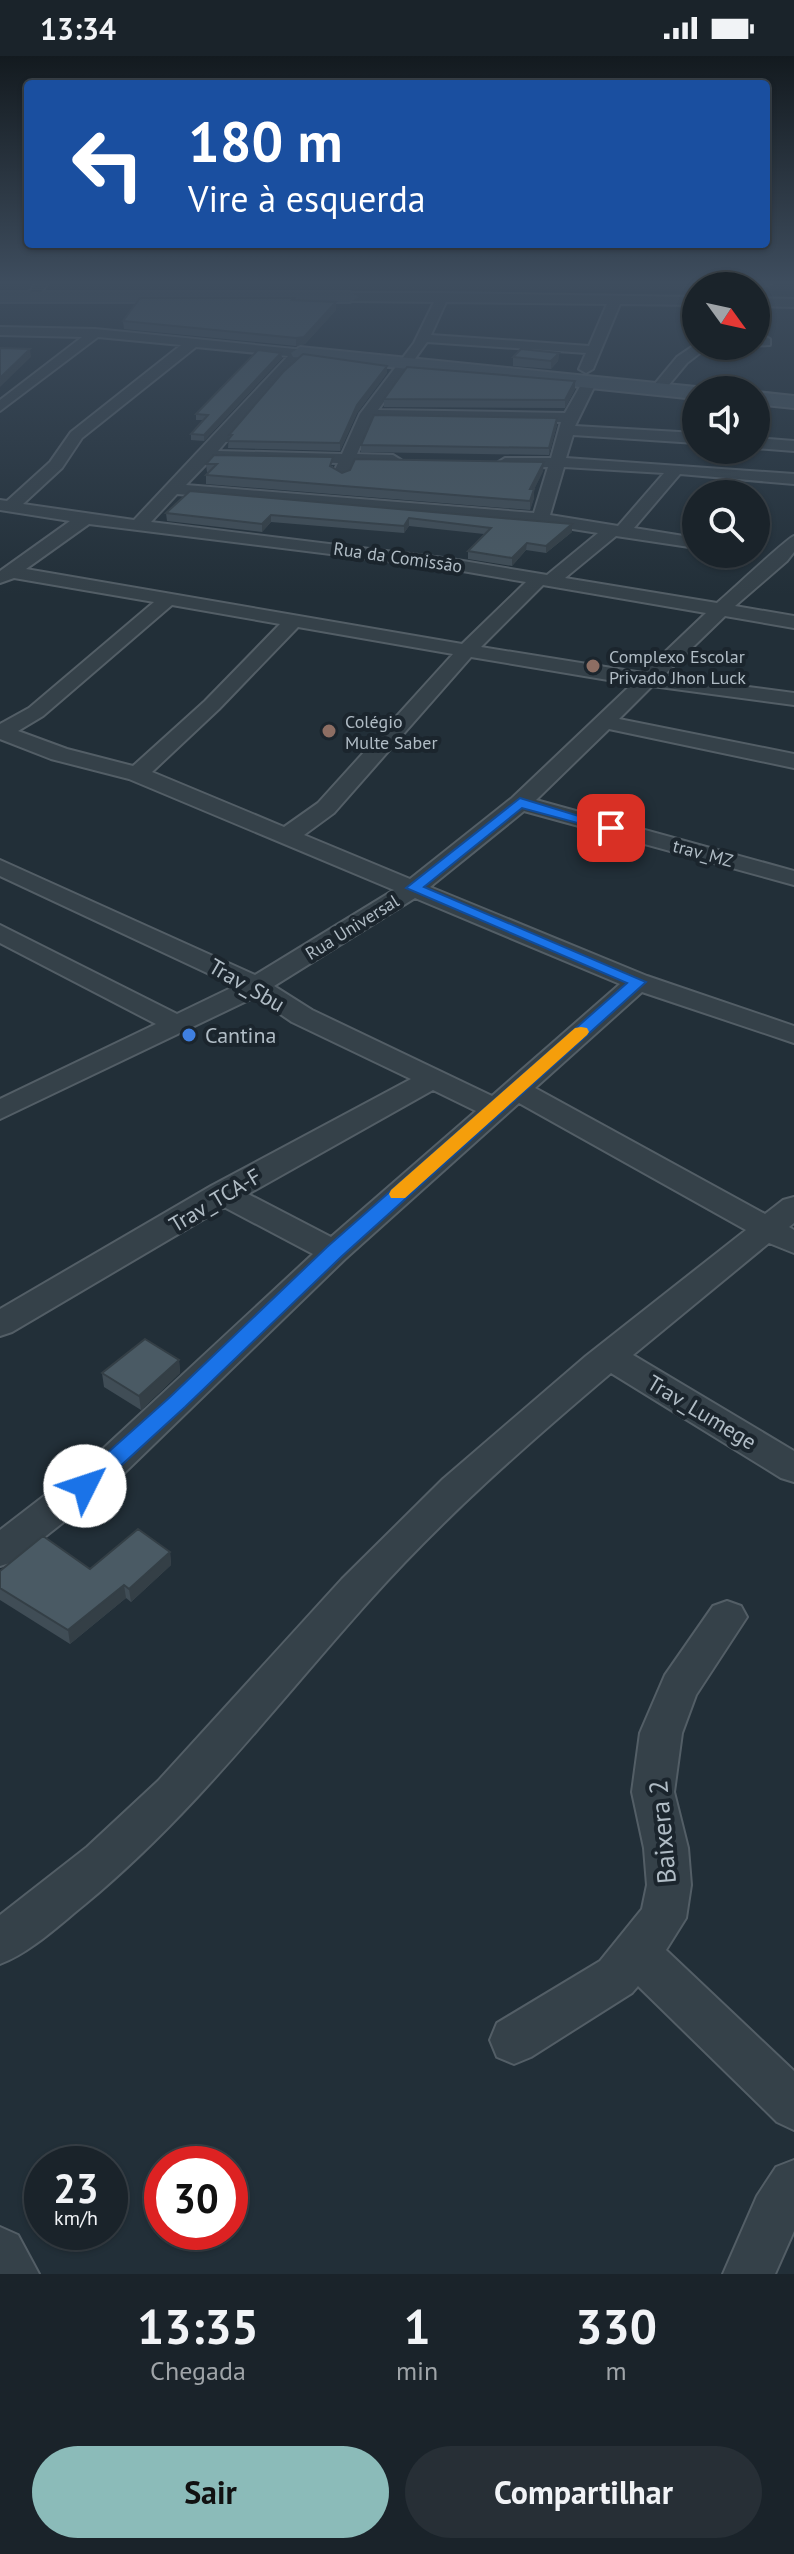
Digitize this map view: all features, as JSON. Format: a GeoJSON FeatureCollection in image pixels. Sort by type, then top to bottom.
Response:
{"type":"FeatureCollection","features":[{"type":"Feature","properties":{"kind":"main road"},"geometry":{"type":"LineString","coordinates":[[642,388],[682,392]]}},
{"type":"Feature","properties":{"kind":"main road"},"geometry":{"type":"LineString","coordinates":[[770,399],[794,402]]}},
{"type":"Feature","properties":{"kind":"street"},"geometry":{"type":"LineString","coordinates":[[0,407],[26,388]]}},
{"type":"Feature","properties":{"kind":"street"},"geometry":{"type":"LineString","coordinates":[[5,506],[56,465],[76,435],[136,388]]}},
{"type":"Feature","properties":{"kind":"street"},"geometry":{"type":"LineString","coordinates":[[138,526],[264,388]]}},
{"type":"Feature","properties":{"kind":"street"},"geometry":{"type":"LineString","coordinates":[[328,501],[367,414],[385,388]]}},
{"type":"Feature","properties":{"kind":"street"},"geometry":{"type":"LineString","coordinates":[[541,519],[568,424],[583,388]]}},
{"type":"Feature","properties":{"kind":"street"},"geometry":{"type":"LineString","coordinates":[[367,414],[568,424],[682,436]]}},
{"type":"Feature","properties":{"kind":"street"},"geometry":{"type":"LineString","coordinates":[[770,444],[794,446]]}},
{"type":"Feature","properties":{"kind":"street"},"geometry":{"type":"LineString","coordinates":[[204,455],[408,461]]}},
{"type":"Feature","properties":{"kind":"street"},"geometry":{"type":"LineString","coordinates":[[482,463],[585,462],[794,479]]}},
{"type":"Feature","properties":{"kind":"street"},"geometry":{"type":"LineString","coordinates":[[288,835],[308,823],[342,791],[467,650],[546,579],[617,531],[676,469]]}},
{"type":"Feature","properties":{"kind":"street"},"geometry":{"type":"LineString","coordinates":[[174,489],[541,519],[682,541]]}},
{"type":"Feature","properties":{"kind":"street","name":"Rua da Comissão"},"geometry":{"type":"LineString","coordinates":[[5,506],[138,526],[343,549],[546,579],[794,622]]}},
{"type":"Feature","properties":{"kind":"street"},"geometry":{"type":"LineString","coordinates":[[6,575],[84,519]]}},
{"type":"Feature","properties":{"kind":"street"},"geometry":{"type":"LineString","coordinates":[[770,553],[790,552]]}},
{"type":"Feature","properties":{"kind":"street","name":"Rua Universal"},"geometry":{"type":"LineString","coordinates":[[0,1110],[256,986],[414,888],[520,803],[720,610],[790,552]]}},
{"type":"Feature","properties":{"kind":"street"},"geometry":{"type":"LineString","coordinates":[[6,575],[170,598],[648,680],[794,699]]}},
{"type":"Feature","properties":{"kind":"street"},"geometry":{"type":"LineString","coordinates":[[0,733],[36,712],[170,598]]}},
{"type":"Feature","properties":{"kind":"street"},"geometry":{"type":"LineString","coordinates":[[137,774],[212,705],[294,621]]}},
{"type":"Feature","properties":{"kind":"street"},"geometry":{"type":"LineString","coordinates":[[605,722],[794,761]]}},
{"type":"Feature","properties":{"kind":"street"},"geometry":{"type":"LineString","coordinates":[[0,733],[59,754],[137,774],[638,982],[794,1035]]}},
{"type":"Feature","properties":{"kind":"street","name":"trav_MZ"},"geometry":{"type":"LineString","coordinates":[[520,803],[794,878]]}},
{"type":"Feature","properties":{"kind":"street","name":"Trav_Sbu"},"geometry":{"type":"LineString","coordinates":[[0,867],[256,986],[302,1016],[433,1079],[504,1098],[785,1226]]}},
{"type":"Feature","properties":{"kind":"street"},"geometry":{"type":"LineString","coordinates":[[1,934],[176,1024]]}},
{"type":"Feature","properties":{"kind":"street"},"geometry":{"type":"LineString","coordinates":[[0,1551],[105,1469],[334,1252],[638,982]]}},
{"type":"Feature","properties":{"kind":"street","name":"Trav_TCA-F"},"geometry":{"type":"LineString","coordinates":[[0,1324],[173,1226],[222,1193],[433,1079]]}},
{"type":"Feature","properties":{"kind":"street"},"geometry":{"type":"LineString","coordinates":[[222,1193],[334,1252]]}},
{"type":"Feature","properties":{"kind":"street"},"geometry":{"type":"LineString","coordinates":[[0,1942],[61,1899],[194,1773],[409,1534],[478,1469],[609,1356],[785,1226]]}},
{"type":"Feature","properties":{"kind":"street","name":"Trav_Lumege"},"geometry":{"type":"LineString","coordinates":[[609,1356],[794,1468]]}},
{"type":"Feature","properties":{"kind":"street","name":"Baixera 2"},"geometry":{"type":"LineString","coordinates":[[514,2040],[616,1977],[663,1918],[669,1885],[666,1848],[653,1792],[661,1733],[679,1687],[727,1617]]}},
{"type":"Feature","properties":{"kind":"street"},"geometry":{"type":"LineString","coordinates":[[636,1953],[794,2105]]}},
{"type":"Feature","properties":{"kind":"street"},"geometry":{"type":"LineString","coordinates":[[749,2274],[775,2214],[794,2185]]}},
{"type":"Feature","properties":{"kind":"street"},"geometry":{"type":"LineString","coordinates":[[0,2253],[13,2274]]}},
{"type":"Feature","properties":{"kind":"building"},"geometry":{"type":"Polygon","coordinates":[[[222,388],[249,388],[204,435],[191,434],[208,415],[196,414],[222,388]]]}},
{"type":"Feature","properties":{"kind":"building"},"geometry":{"type":"Polygon","coordinates":[[[270,388],[370,388],[357,405],[340,443],[227,441],[232,435],[229,435],[270,388]]]}},
{"type":"Feature","properties":{"kind":"building"},"geometry":{"type":"Polygon","coordinates":[[[392,388],[572,388],[565,400],[384,399],[392,388]]]}},
{"type":"Feature","properties":{"kind":"building"},"geometry":{"type":"Polygon","coordinates":[[[374,415],[557,418],[549,448],[361,445],[374,415]]]}},
{"type":"Feature","properties":{"kind":"building"},"geometry":{"type":"Polygon","coordinates":[[[214,455],[333,457],[330,466],[342,473],[350,470],[355,459],[544,462],[530,489],[534,489],[530,501],[206,475],[217,464],[206,464],[214,455]]]}},
{"type":"Feature","properties":{"kind":"building"},"geometry":{"type":"Polygon","coordinates":[[[190,491],[572,524],[546,546],[527,543],[512,558],[468,551],[491,528],[409,518],[404,526],[271,515],[262,524],[166,513],[190,491]]]}},
{"type":"Feature","properties":{"kind":"building"},"geometry":{"type":"Polygon","coordinates":[[[145,1339],[179,1360],[139,1396],[102,1373],[145,1339]]]}},
{"type":"Feature","properties":{"kind":"building"},"geometry":{"type":"Polygon","coordinates":[[[138,1529],[170,1552],[129,1589],[124,1585],[68,1630],[0,1588],[0,1571],[43,1536],[90,1569],[138,1529]]]}},
{"type":"Feature","properties":{"kind":"slow traffic"},"geometry":{"type":"LineString","coordinates":[[398,1194],[581,1032]]}},
{"type":"Feature","properties":{"kind":"place","name":"Complexo Escolar Privado Jhon Luck"},"geometry":{"type":"Point","coordinates":[593,666]}},
{"type":"Feature","properties":{"kind":"place","name":"Colégio Multe Saber"},"geometry":{"type":"Point","coordinates":[329,731]}},
{"type":"Feature","properties":{"kind":"place","name":"Cantina"},"geometry":{"type":"Point","coordinates":[189,1035]}},
{"type":"Feature","properties":{"kind":"route"},"geometry":{"type":"LineString","coordinates":[[85,1486],[334,1252],[638,982],[414,888],[520,803],[611,828]]}}]}
